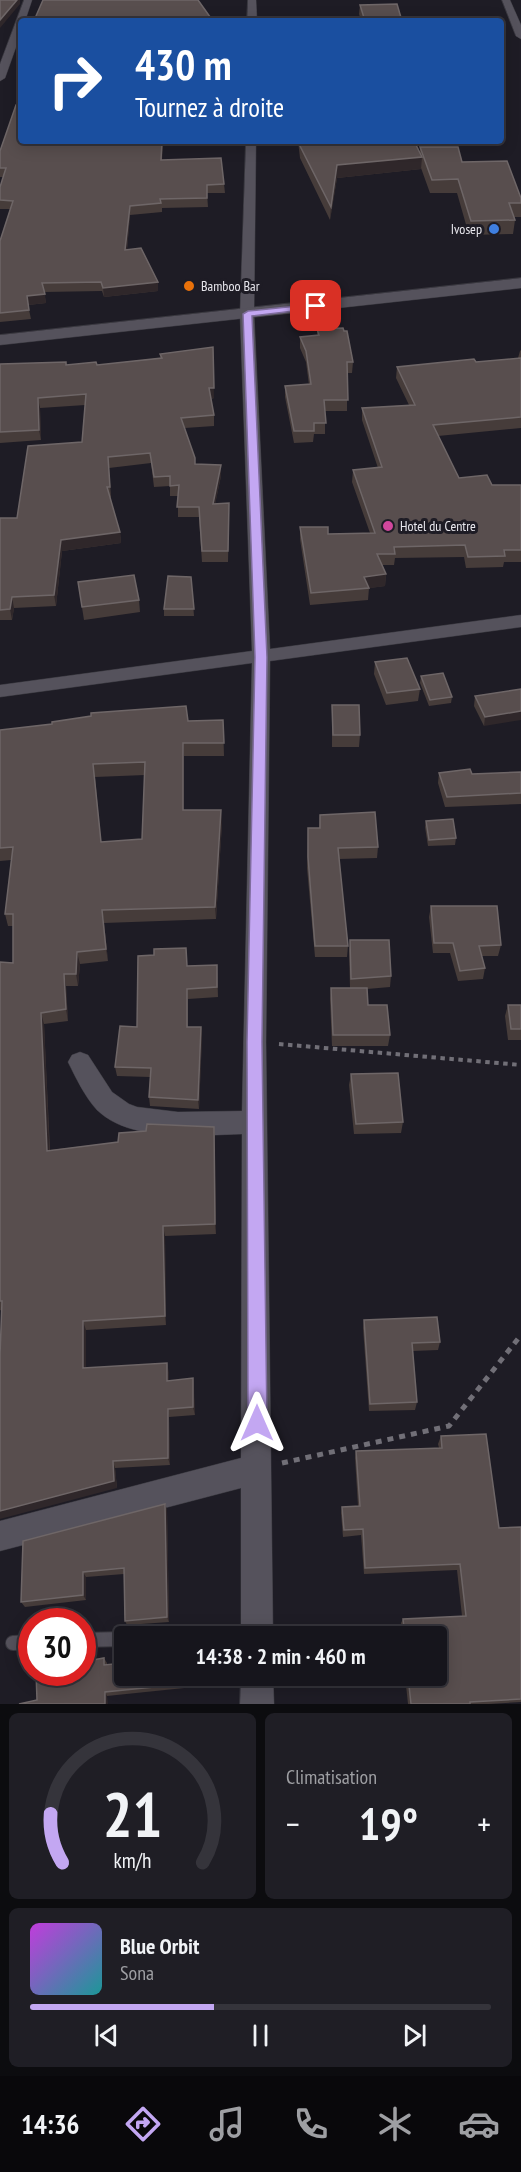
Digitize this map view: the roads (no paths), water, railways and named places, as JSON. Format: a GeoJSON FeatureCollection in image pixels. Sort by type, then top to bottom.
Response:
{"type":"FeatureCollection","features":[{"type":"Feature","properties":{"kind":"street"},"geometry":{"type":"LineString","coordinates":[[22,18],[28,0]]}},
{"type":"Feature","properties":{"kind":"street"},"geometry":{"type":"LineString","coordinates":[[252,0],[252,18]]}},
{"type":"Feature","properties":{"kind":"street"},"geometry":{"type":"LineString","coordinates":[[506,0],[521,36]]}},
{"type":"Feature","properties":{"kind":"street"},"geometry":{"type":"LineString","coordinates":[[3,74],[18,30]]}},
{"type":"Feature","properties":{"kind":"street"},"geometry":{"type":"LineString","coordinates":[[250,144],[248,314],[261,657],[254,1042],[257,1626]]}},
{"type":"Feature","properties":{"kind":"street"},"geometry":{"type":"LineString","coordinates":[[0,340],[521,283]]}},
{"type":"Feature","properties":{"kind":"street"},"geometry":{"type":"LineString","coordinates":[[0,691],[521,621]]}},
{"type":"Feature","properties":{"kind":"street"},"geometry":{"type":"LineString","coordinates":[[80,1062],[108,1104],[137,1120],[161,1123],[255,1122]]}},
{"type":"Feature","properties":{"kind":"street"},"geometry":{"type":"LineString","coordinates":[[0,1536],[257,1469]]}},
{"type":"Feature","properties":{"kind":"street"},"geometry":{"type":"LineString","coordinates":[[257,1686],[257,1704]]}},
{"type":"Feature","properties":{"kind":"lane"},"geometry":{"type":"LineString","coordinates":[[96,1640],[114,1639]]}},
{"type":"Feature","properties":{"kind":"lane"},"geometry":{"type":"LineString","coordinates":[[13,1643],[18,1643]]}},
{"type":"Feature","properties":{"kind":"place","name":"Ivosep"},"geometry":{"type":"Point","coordinates":[494,229]}},
{"type":"Feature","properties":{"kind":"place","name":"Bamboo Bar"},"geometry":{"type":"Point","coordinates":[189,286]}},
{"type":"Feature","properties":{"kind":"place","name":"Hotel du Centre"},"geometry":{"type":"Point","coordinates":[388,526]}}]}
